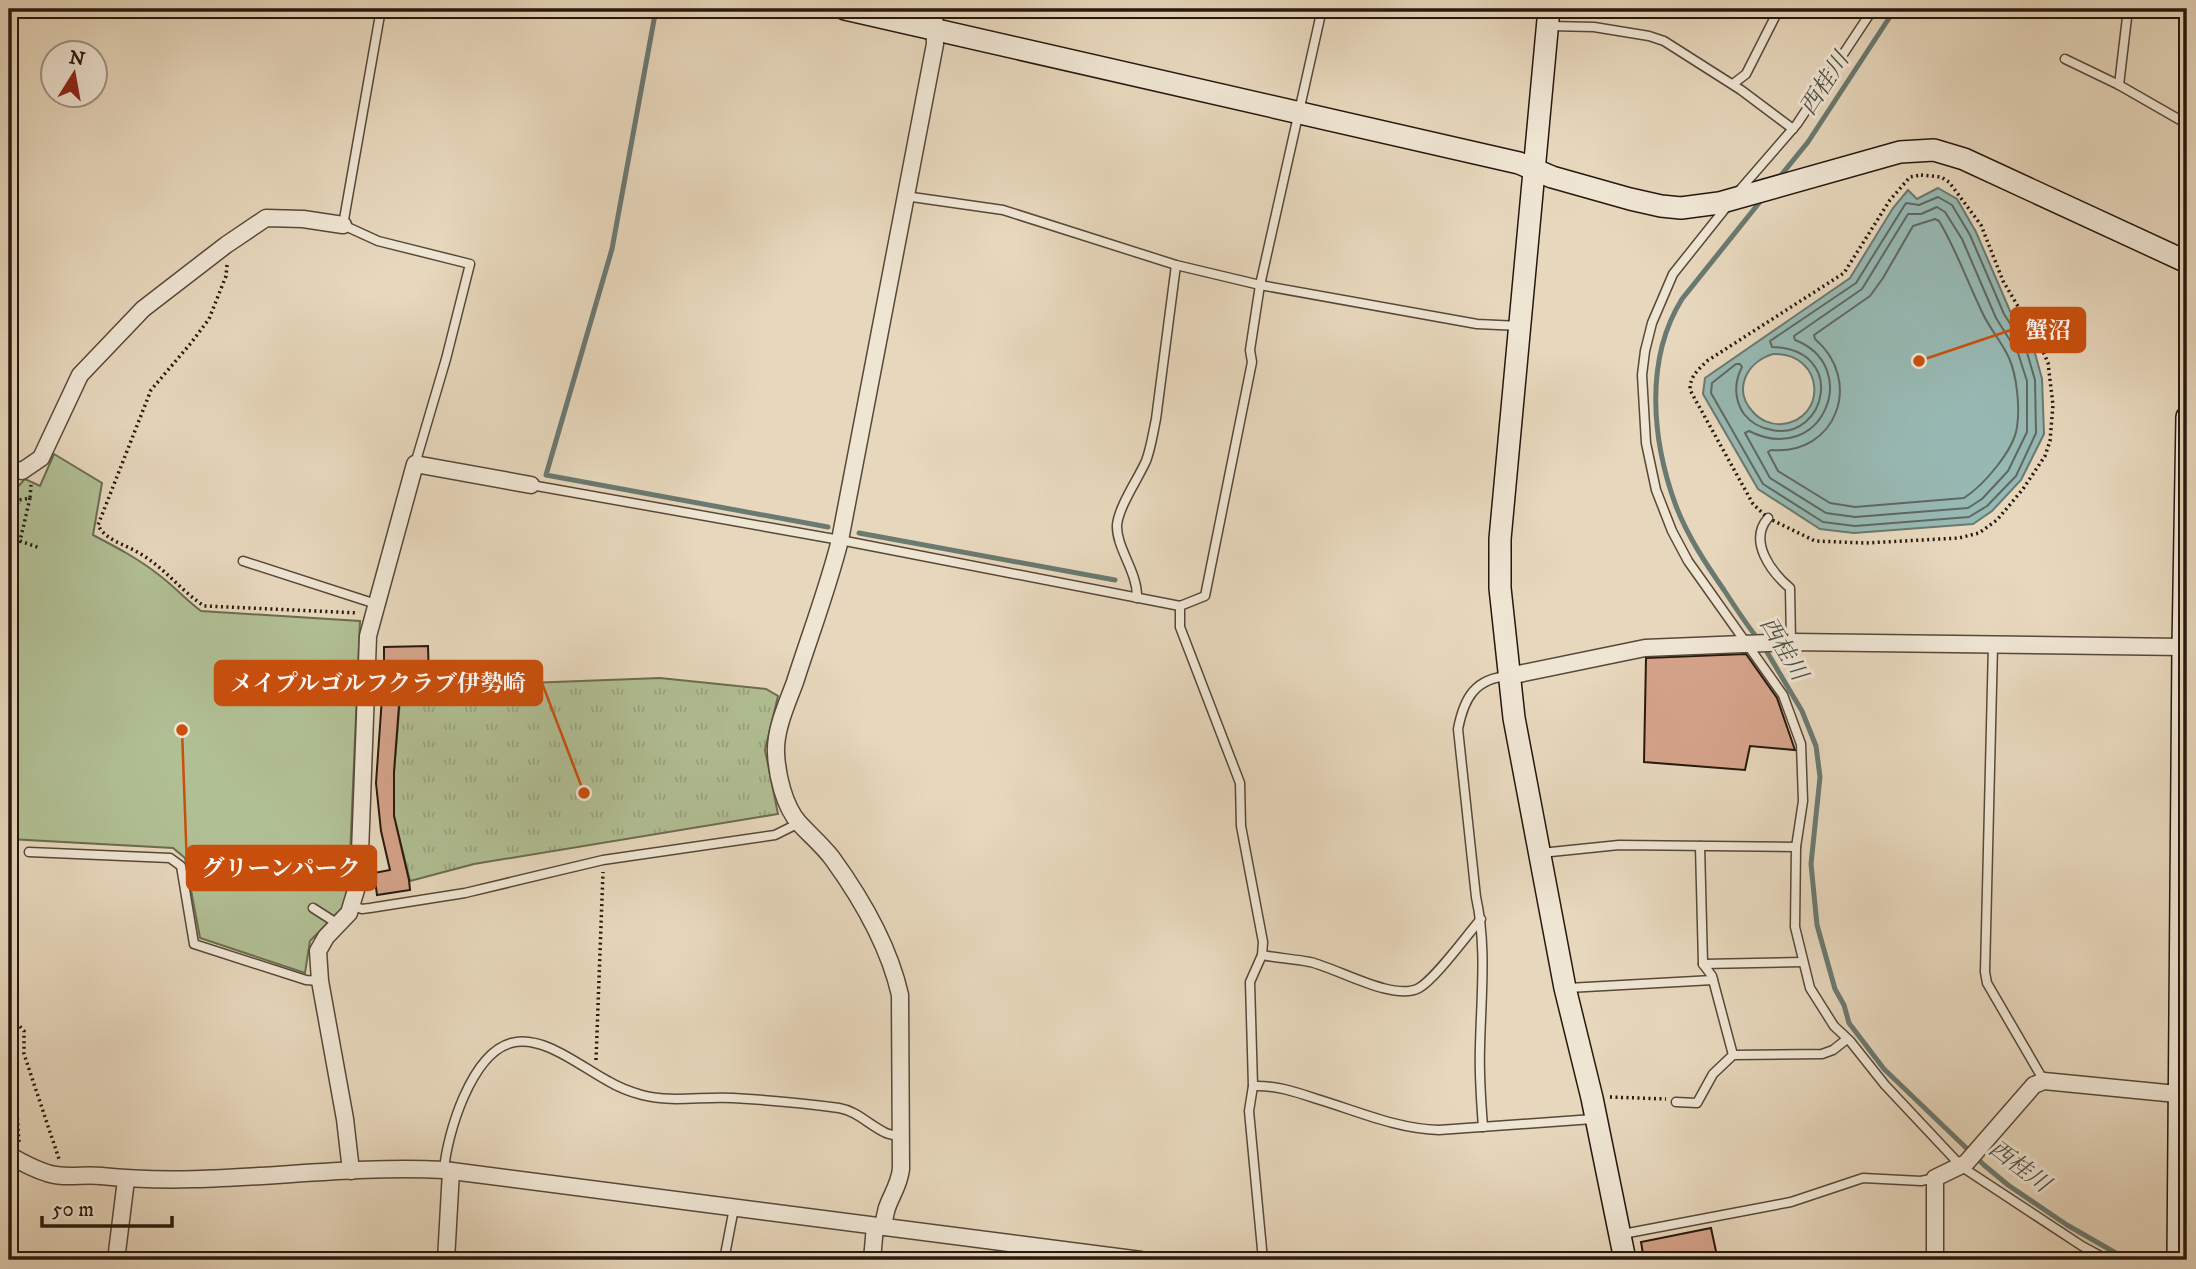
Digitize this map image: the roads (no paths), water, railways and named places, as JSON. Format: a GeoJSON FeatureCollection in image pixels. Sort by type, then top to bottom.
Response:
{"type":"FeatureCollection","features":[{"type":"Feature","properties":{"kind":"street"},"geometry":{"type":"LineString","coordinates":[[845,9],[934,19],[1298,113],[1519,163],[1565,181],[1661,206],[1693,207],[1900,152],[1934,150],[1964,159],[2187,262]]}},
{"type":"Feature","properties":{"kind":"street"},"geometry":{"type":"LineString","coordinates":[[1548,17],[1500,538],[1500,588],[1514,719],[1538,853],[1625,1260]]}},
{"type":"Feature","properties":{"kind":"street"},"geometry":{"type":"LineString","coordinates":[[872,1260],[887,1204],[900,1184],[900,995],[896,978],[866,912],[845,876],[830,855],[799,823],[787,802],[778,769],[777,743],[783,716],[840,540],[935,44],[934,19]]}},
{"type":"Feature","properties":{"kind":"street"},"geometry":{"type":"LineString","coordinates":[[9,468],[22,471],[41,458],[80,375],[143,309],[226,245],[265,218],[303,219],[343,225]]}},
{"type":"Feature","properties":{"kind":"street"},"geometry":{"type":"LineString","coordinates":[[2178,1260],[2183,1094],[2183,648],[2187,417]]}},
{"type":"Feature","properties":{"kind":"street"},"geometry":{"type":"LineString","coordinates":[[351,1171],[345,1119],[320,981],[318,951],[326,937],[353,906],[359,880],[368,636],[415,464],[531,485]]}},
{"type":"Feature","properties":{"kind":"street"},"geometry":{"type":"LineString","coordinates":[[1509,676],[1645,648],[1786,643],[2183,648]]}},
{"type":"Feature","properties":{"kind":"street"},"geometry":{"type":"LineString","coordinates":[[1935,1260],[1935,1178],[1964,1165],[2034,1085],[2044,1081],[2183,1094]]}},
{"type":"Feature","properties":{"kind":"street"},"geometry":{"type":"LineString","coordinates":[[12,1157],[49,1174],[126,1180],[447,1170],[1141,1260]]}},
{"type":"Feature","properties":{"kind":"street"},"geometry":{"type":"LineString","coordinates":[[446,1260],[447,1170]]}},
{"type":"Feature","properties":{"kind":"street"},"geometry":{"type":"LineString","coordinates":[[116,1260],[126,1180]]}},
{"type":"Feature","properties":{"kind":"lane"},"geometry":{"type":"LineString","coordinates":[[381,9],[343,225],[378,241],[470,264],[415,464]]}},
{"type":"Feature","properties":{"kind":"lane"},"geometry":{"type":"LineString","coordinates":[[531,485],[840,540],[1180,606],[1205,596],[1252,362],[1250,350],[1260,285],[1322,9]]}},
{"type":"Feature","properties":{"kind":"lane"},"geometry":{"type":"LineString","coordinates":[[1733,84],[1746,74],[1779,9]]}},
{"type":"Feature","properties":{"kind":"lane"},"geometry":{"type":"LineString","coordinates":[[1873,9],[1793,129],[1749,178],[1738,197],[1673,274],[1658,306],[1645,351],[1643,401],[1652,475],[1672,531],[1688,561],[1783,695],[1801,744],[1804,800],[1796,847],[1795,927],[1810,988],[1834,1026],[1885,1085],[1964,1165],[2062,1233],[2108,1260]]}},
{"type":"Feature","properties":{"kind":"lane"},"geometry":{"type":"LineString","coordinates":[[2119,85],[2128,9]]}},
{"type":"Feature","properties":{"kind":"lane"},"geometry":{"type":"LineString","coordinates":[[1548,17],[1649,36],[1679,49],[1733,84],[1793,129]]}},
{"type":"Feature","properties":{"kind":"lane"},"geometry":{"type":"LineString","coordinates":[[2065,59],[2119,85],[2187,124]]}},
{"type":"Feature","properties":{"kind":"lane"},"geometry":{"type":"LineString","coordinates":[[905,196],[1003,210],[1176,265],[1260,285],[1477,324],[1520,326]]}},
{"type":"Feature","properties":{"kind":"lane"},"geometry":{"type":"LineString","coordinates":[[1137,598],[1138,586],[1117,527],[1151,443],[1176,265]]}},
{"type":"Feature","properties":{"kind":"lane"},"geometry":{"type":"LineString","coordinates":[[1768,518],[1762,524],[1759,536],[1772,571],[1790,588],[1786,643]]}},
{"type":"Feature","properties":{"kind":"lane"},"geometry":{"type":"LineString","coordinates":[[243,561],[375,611]]}},
{"type":"Feature","properties":{"kind":"lane"},"geometry":{"type":"LineString","coordinates":[[1180,606],[1180,628],[1240,783],[1241,826],[1263,942],[1262,955],[1250,982],[1253,1086],[1249,1111],[1263,1260]]}},
{"type":"Feature","properties":{"kind":"lane"},"geometry":{"type":"LineString","coordinates":[[1993,644],[1985,972],[1987,983],[2044,1081]]}},
{"type":"Feature","properties":{"kind":"lane"},"geometry":{"type":"LineString","coordinates":[[1483,1127],[1480,1051],[1483,948],[1458,729],[1461,711],[1474,690],[1485,682],[1509,676]]}},
{"type":"Feature","properties":{"kind":"lane"},"geometry":{"type":"LineString","coordinates":[[353,906],[370,908],[465,892],[603,860],[775,835],[799,823]]}},
{"type":"Feature","properties":{"kind":"lane"},"geometry":{"type":"LineString","coordinates":[[1538,853],[1619,845],[1796,847]]}},
{"type":"Feature","properties":{"kind":"lane"},"geometry":{"type":"LineString","coordinates":[[1700,846],[1703,964],[1713,980],[1732,1055]]}},
{"type":"Feature","properties":{"kind":"lane"},"geometry":{"type":"LineString","coordinates":[[29,852],[170,858],[181,866],[194,944],[306,980],[320,981]]}},
{"type":"Feature","properties":{"kind":"lane"},"geometry":{"type":"LineString","coordinates":[[313,908],[338,924]]}},
{"type":"Feature","properties":{"kind":"lane"},"geometry":{"type":"LineString","coordinates":[[1262,955],[1310,962],[1388,990],[1404,992],[1418,988],[1433,976],[1481,919]]}},
{"type":"Feature","properties":{"kind":"lane"},"geometry":{"type":"LineString","coordinates":[[1703,964],[1803,962]]}},
{"type":"Feature","properties":{"kind":"lane"},"geometry":{"type":"LineString","coordinates":[[1565,988],[1713,980]]}},
{"type":"Feature","properties":{"kind":"lane"},"geometry":{"type":"LineString","coordinates":[[1676,1102],[1697,1103],[1713,1074],[1732,1055],[1822,1054],[1833,1050],[1847,1039]]}},
{"type":"Feature","properties":{"kind":"lane"},"geometry":{"type":"LineString","coordinates":[[447,1170],[461,1100],[492,1055],[513,1042],[559,1051],[622,1088],[643,1095],[679,1100],[730,1098],[842,1108],[864,1118],[885,1133],[901,1137]]}},
{"type":"Feature","properties":{"kind":"lane"},"geometry":{"type":"LineString","coordinates":[[1253,1086],[1268,1085],[1289,1090],[1419,1130],[1597,1119]]}},
{"type":"Feature","properties":{"kind":"lane"},"geometry":{"type":"LineString","coordinates":[[1620,1235],[1791,1202],[1863,1178],[1922,1181],[1935,1178]]}},
{"type":"Feature","properties":{"kind":"lane"},"geometry":{"type":"LineString","coordinates":[[724,1260],[734,1208]]}},
{"type":"Feature","properties":{"kind":"water"},"geometry":{"type":"Polygon","coordinates":[[[1938,188],[1957,199],[1976,232],[2010,311],[2033,346],[2042,379],[2044,434],[2021,480],[1992,511],[1973,524],[1854,533],[1820,529],[1758,489],[1703,394],[1705,378],[1850,278],[1893,208],[1908,190],[1917,199],[1938,188]],[[1773,354],[1764,358],[1756,363],[1745,377],[1743,386],[1747,403],[1756,415],[1770,423],[1782,424],[1797,420],[1807,411],[1813,400],[1811,375],[1803,364],[1790,357],[1773,354]]]}},
{"type":"Feature","properties":{"kind":"waterway"},"geometry":{"type":"LineString","coordinates":[[656,9],[612,249],[546,475],[828,527]]}},
{"type":"Feature","properties":{"kind":"waterway","name":"西桂川"},"geometry":{"type":"LineString","coordinates":[[1778,179],[1808,142],[1895,9]]}},
{"type":"Feature","properties":{"kind":"waterway","name":"西桂川"},"geometry":{"type":"LineString","coordinates":[[1758,639],[1704,560],[1676,506],[1661,455],[1656,401],[1662,348],[1682,299],[1763,198]]}},
{"type":"Feature","properties":{"kind":"waterway"},"geometry":{"type":"LineString","coordinates":[[859,533],[1115,580]]}},
{"type":"Feature","properties":{"kind":"waterway","name":"西桂川"},"geometry":{"type":"LineString","coordinates":[[1764,647],[1802,711],[1816,746],[1820,777],[1811,864],[1817,925],[1835,989],[1844,1005],[1849,1023],[1884,1069],[1984,1165],[2008,1185],[2067,1225],[2128,1260]]}},
{"type":"Feature","properties":{"kind":"place","name":"蟹沼"},"geometry":{"type":"Point","coordinates":[1919,361]}},
{"type":"Feature","properties":{"kind":"place","name":"グリーンパーク"},"geometry":{"type":"Point","coordinates":[182,730]}},
{"type":"Feature","properties":{"kind":"place","name":"メイプルゴルフクラブ伊勢崎"},"geometry":{"type":"Point","coordinates":[584,793]}}]}
